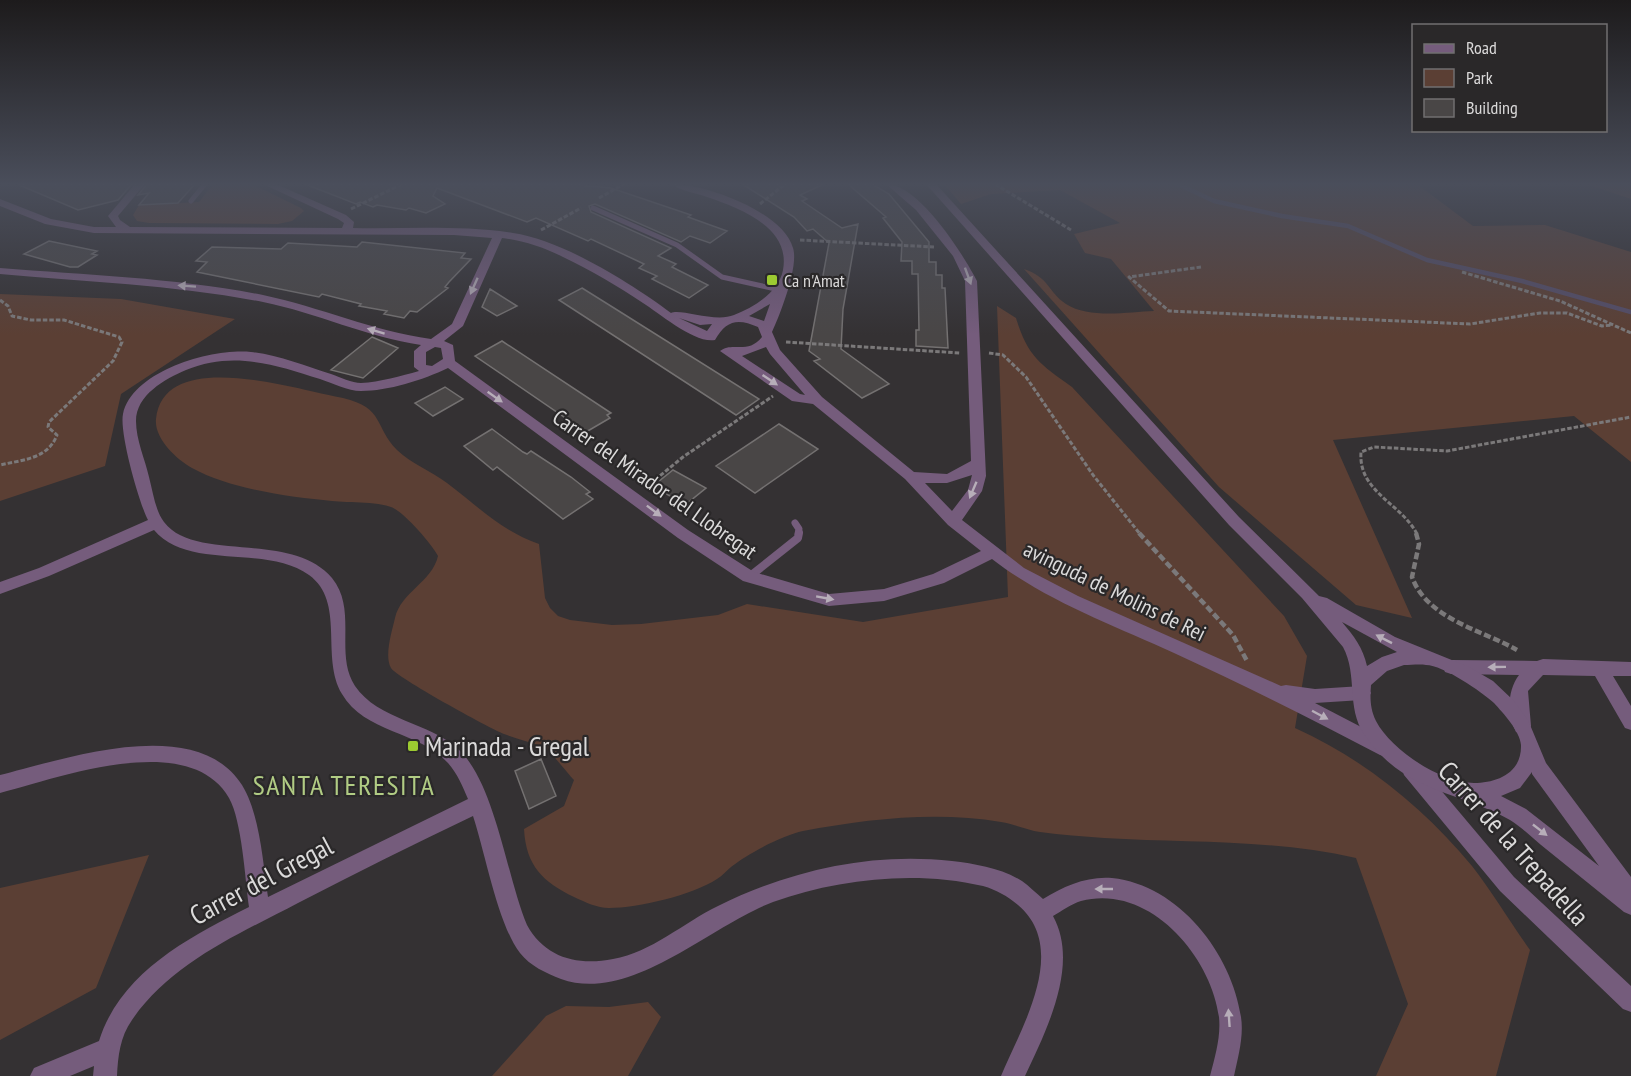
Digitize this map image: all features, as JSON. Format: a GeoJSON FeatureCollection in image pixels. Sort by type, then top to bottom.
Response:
{"type":"FeatureCollection","features":[{"type":"Feature","properties":{"kind":"street"},"geometry":{"type":"LineString","coordinates":[[433,370],[423,369],[419,362],[420,351],[457,326],[500,234]]}},
{"type":"Feature","properties":{"kind":"street"},"geometry":{"type":"LineString","coordinates":[[501,234],[534,241],[565,253],[662,309],[700,321],[755,321],[768,333]]}},
{"type":"Feature","properties":{"kind":"street"},"geometry":{"type":"LineString","coordinates":[[728,351],[754,350],[766,342],[790,258],[779,234]]}},
{"type":"Feature","properties":{"kind":"street"},"geometry":{"type":"LineString","coordinates":[[941,234],[958,255],[971,281],[979,463],[975,491],[953,522]]}},
{"type":"Feature","properties":{"kind":"street"},"geometry":{"type":"LineString","coordinates":[[976,234],[1234,521],[1308,594],[1349,642],[1356,655],[1362,688],[1361,703],[1369,726],[1386,749],[1411,769],[1440,784],[1470,791],[1502,805],[1539,828],[1631,905]]}},
{"type":"Feature","properties":{"kind":"street"},"geometry":{"type":"LineString","coordinates":[[0,271],[205,288],[268,300],[406,340],[444,344],[448,347],[448,362],[433,370],[359,387],[252,356],[228,356],[195,363],[165,375],[143,390],[129,413],[134,450],[155,523],[164,533],[182,542],[290,560],[311,569],[324,580],[334,592],[339,608],[341,667],[344,682],[351,695],[364,707],[420,732],[455,756],[480,803],[512,914],[526,945],[548,962],[570,971],[609,970],[643,963],[750,902],[802,884],[884,867],[978,874],[1004,883],[1027,896],[1040,912],[1050,938],[1049,992],[1013,1076]]}},
{"type":"Feature","properties":{"kind":"street"},"geometry":{"type":"LineString","coordinates":[[662,309],[676,322],[711,337],[715,327],[732,320],[780,290]]}},
{"type":"Feature","properties":{"kind":"street","name":"avinguda de Molins de Rei"},"geometry":{"type":"LineString","coordinates":[[768,333],[774,351],[817,400],[910,477],[953,522],[1019,572],[1072,600],[1268,688],[1386,749]]}},
{"type":"Feature","properties":{"kind":"street","name":"avinguda de Molins de Rei"},"geometry":{"type":"LineString","coordinates":[[711,337],[719,348],[728,351],[797,398],[817,400]]}},
{"type":"Feature","properties":{"kind":"street"},"geometry":{"type":"LineString","coordinates":[[392,381],[419,362]]}},
{"type":"Feature","properties":{"kind":"street","name":"Carrer del Mirador del Llobregat"},"geometry":{"type":"LineString","coordinates":[[448,362],[683,534],[749,577],[829,600],[884,596],[938,579],[991,553]]}},
{"type":"Feature","properties":{"kind":"street"},"geometry":{"type":"LineString","coordinates":[[910,477],[942,480],[963,476],[979,463]]}},
{"type":"Feature","properties":{"kind":"street"},"geometry":{"type":"LineString","coordinates":[[0,588],[44,572],[155,523]]}},
{"type":"Feature","properties":{"kind":"street"},"geometry":{"type":"LineString","coordinates":[[1308,594],[1389,642],[1444,664],[1487,687],[1507,705],[1522,726]]}},
{"type":"Feature","properties":{"kind":"street"},"geometry":{"type":"LineString","coordinates":[[1362,688],[1373,668],[1391,660],[1413,658],[1444,664],[1631,669]]}},
{"type":"Feature","properties":{"kind":"street"},"geometry":{"type":"LineString","coordinates":[[1543,666],[1525,677],[1519,687],[1522,726],[1528,747],[1539,768],[1631,894]]}},
{"type":"Feature","properties":{"kind":"street"},"geometry":{"type":"LineString","coordinates":[[1599,667],[1631,722]]}},
{"type":"Feature","properties":{"kind":"street","name":"avinguda de Molins de Rei"},"geometry":{"type":"LineString","coordinates":[[1268,688],[1315,696],[1362,688]]}},
{"type":"Feature","properties":{"kind":"street"},"geometry":{"type":"LineString","coordinates":[[1470,791],[1497,790],[1516,781],[1527,766],[1528,747]]}},
{"type":"Feature","properties":{"kind":"street"},"geometry":{"type":"LineString","coordinates":[[0,784],[126,755],[179,753],[200,760],[223,774],[236,793],[260,912]]}},
{"type":"Feature","properties":{"kind":"street","name":"Carrer de la Trepadella"},"geometry":{"type":"LineString","coordinates":[[1411,769],[1507,884],[1631,1001]]}},
{"type":"Feature","properties":{"kind":"street","name":"Carrer del Gregal"},"geometry":{"type":"LineString","coordinates":[[105,1076],[106,1050],[114,1028],[129,1005],[174,961],[260,912],[381,849],[480,803]]}},
{"type":"Feature","properties":{"kind":"street"},"geometry":{"type":"LineString","coordinates":[[1040,912],[1086,890],[1104,888],[1136,894],[1173,917],[1211,963],[1226,997],[1230,1019],[1230,1038],[1222,1076]]}},
{"type":"Feature","properties":{"kind":"street"},"geometry":{"type":"LineString","coordinates":[[42,1076],[106,1050]]}},
{"type":"Feature","properties":{"kind":"lane"},"geometry":{"type":"LineString","coordinates":[[655,234],[677,245],[722,277],[780,290]]}},
{"type":"Feature","properties":{"kind":"lane"},"geometry":{"type":"LineString","coordinates":[[749,577],[798,538],[799,529],[795,523]]}},
{"type":"Feature","properties":{"kind":"path"},"geometry":{"type":"LineString","coordinates":[[803,240],[936,247]]}},
{"type":"Feature","properties":{"kind":"path"},"geometry":{"type":"LineString","coordinates":[[1201,267],[1129,277],[1169,311],[1470,324],[1540,313],[1567,313],[1602,326],[1612,324]]}},
{"type":"Feature","properties":{"kind":"path"},"geometry":{"type":"LineString","coordinates":[[1462,272],[1560,301],[1631,333]]}},
{"type":"Feature","properties":{"kind":"path"},"geometry":{"type":"LineString","coordinates":[[0,300],[8,306],[12,316],[31,320],[64,320],[119,337],[122,342],[113,361],[49,422],[48,427],[57,435],[55,445],[46,453],[0,465]]}},
{"type":"Feature","properties":{"kind":"path"},"geometry":{"type":"LineString","coordinates":[[786,342],[961,353]]}},
{"type":"Feature","properties":{"kind":"path"},"geometry":{"type":"LineString","coordinates":[[990,354],[1003,355],[1026,377],[1094,475],[1144,539],[1233,634],[1248,663]]}},
{"type":"Feature","properties":{"kind":"path"},"geometry":{"type":"LineString","coordinates":[[647,486],[683,457],[776,394]]}},
{"type":"Feature","properties":{"kind":"path"},"geometry":{"type":"LineString","coordinates":[[1543,666],[1502,641],[1440,611],[1425,599],[1413,584],[1410,571],[1418,555],[1419,538],[1411,523],[1364,478],[1359,463],[1361,452],[1374,447],[1447,451],[1631,417]]}},
{"type":"Feature","properties":{"kind":"green space"},"geometry":{"type":"Polygon","coordinates":[[[1074,234],[1574,234],[1631,252],[1631,462],[1574,416],[1333,440],[1412,618],[1356,605],[1219,487],[1024,269],[1039,276],[1060,299],[1075,309],[1097,313],[1154,311],[1111,259],[1085,253],[1074,234]]]}},
{"type":"Feature","properties":{"kind":"green space"},"geometry":{"type":"Polygon","coordinates":[[[0,294],[121,299],[235,319],[121,394],[105,466],[0,501],[0,294]]]}},
{"type":"Feature","properties":{"kind":"green space"},"geometry":{"type":"Polygon","coordinates":[[[997,306],[1016,318],[1025,342],[1043,365],[1072,387],[1284,616],[1307,656],[1295,728],[1345,754],[1369,770],[1434,824],[1472,866],[1530,950],[1496,1076],[1376,1076],[1408,1004],[1356,858],[1262,845],[1064,835],[976,819],[902,818],[852,823],[795,833],[756,851],[707,885],[665,900],[609,908],[596,906],[574,897],[553,885],[538,871],[528,853],[524,829],[564,806],[574,780],[543,747],[504,734],[425,691],[391,668],[388,657],[389,643],[398,609],[430,573],[438,556],[418,530],[406,517],[390,506],[279,494],[242,487],[207,475],[192,468],[173,454],[162,440],[156,426],[156,419],[165,397],[183,384],[207,378],[236,378],[267,382],[343,398],[366,407],[377,419],[390,442],[403,455],[447,483],[501,525],[539,544],[545,598],[550,608],[558,616],[570,620],[612,625],[641,624],[718,615],[747,604],[863,622],[1008,597],[997,306]]]}},
{"type":"Feature","properties":{"kind":"green space"},"geometry":{"type":"Polygon","coordinates":[[[149,855],[96,988],[0,1040],[0,888],[149,855]]]}},
{"type":"Feature","properties":{"kind":"green space"},"geometry":{"type":"Polygon","coordinates":[[[648,1002],[661,1017],[628,1076],[492,1076],[546,1016],[566,1006],[609,1007],[648,1002]]]}},
{"type":"Feature","properties":{"kind":"building"},"geometry":{"type":"Polygon","coordinates":[[[573,234],[640,234],[671,248],[658,256],[676,264],[672,267],[708,285],[689,298],[652,279],[657,276],[639,268],[644,264],[591,239],[588,241],[573,234]]]}},
{"type":"Feature","properties":{"kind":"building"},"geometry":{"type":"Polygon","coordinates":[[[663,234],[722,234],[710,243],[690,236],[681,242],[663,234]]]}},
{"type":"Feature","properties":{"kind":"building"},"geometry":{"type":"Polygon","coordinates":[[[819,234],[856,234],[843,309],[841,349],[889,384],[862,398],[814,361],[820,359],[809,351],[829,243],[819,234]]]}},
{"type":"Feature","properties":{"kind":"building"},"geometry":{"type":"Polygon","coordinates":[[[896,234],[923,234],[929,242],[929,262],[936,262],[936,275],[942,275],[942,288],[945,288],[948,348],[916,346],[916,330],[919,330],[918,274],[912,274],[912,261],[901,261],[902,242],[896,234]]]}},
{"type":"Feature","properties":{"kind":"building"},"geometry":{"type":"Polygon","coordinates":[[[49,241],[97,251],[92,254],[97,255],[78,267],[70,267],[24,254],[49,241]]]}},
{"type":"Feature","properties":{"kind":"building"},"geometry":{"type":"Polygon","coordinates":[[[362,242],[465,253],[461,258],[471,259],[445,287],[448,288],[417,312],[410,311],[404,318],[384,314],[387,311],[359,306],[361,304],[322,294],[319,297],[197,272],[207,262],[196,261],[212,247],[281,249],[288,243],[357,247],[362,242]]]}},
{"type":"Feature","properties":{"kind":"building"},"geometry":{"type":"Polygon","coordinates":[[[582,288],[759,399],[736,415],[559,300],[582,288]]]}},
{"type":"Feature","properties":{"kind":"building"},"geometry":{"type":"Polygon","coordinates":[[[490,289],[517,306],[497,316],[482,307],[490,289]]]}},
{"type":"Feature","properties":{"kind":"building"},"geometry":{"type":"Polygon","coordinates":[[[372,337],[398,348],[363,378],[331,370],[372,337]]]}},
{"type":"Feature","properties":{"kind":"building"},"geometry":{"type":"Polygon","coordinates":[[[502,341],[611,413],[607,415],[610,418],[586,432],[475,356],[502,341]]]}},
{"type":"Feature","properties":{"kind":"building"},"geometry":{"type":"Polygon","coordinates":[[[445,387],[463,399],[433,416],[415,403],[445,387]]]}},
{"type":"Feature","properties":{"kind":"building"},"geometry":{"type":"Polygon","coordinates":[[[779,424],[818,449],[755,493],[716,466],[779,424]]]}},
{"type":"Feature","properties":{"kind":"building"},"geometry":{"type":"Polygon","coordinates":[[[492,429],[523,452],[527,454],[531,451],[571,477],[590,492],[586,494],[593,499],[563,519],[497,467],[493,470],[464,446],[492,429]]]}},
{"type":"Feature","properties":{"kind":"building"},"geometry":{"type":"Polygon","coordinates":[[[673,470],[706,488],[685,505],[653,486],[673,470]]]}},
{"type":"Feature","properties":{"kind":"building"},"geometry":{"type":"Polygon","coordinates":[[[541,759],[556,796],[529,809],[515,771],[541,759]]]}},
{"type":"Feature","properties":{"kind":"waterway"},"geometry":{"type":"LineString","coordinates":[[1367,234],[1427,260],[1522,281],[1631,312]]}},
{"type":"Feature","properties":{"kind":"place","name":"Ca n'Amat"},"geometry":{"type":"Point","coordinates":[772,280]}},
{"type":"Feature","properties":{"kind":"place","name":"Marinada - Gregal"},"geometry":{"type":"Point","coordinates":[413,746]}},
{"type":"Feature","properties":{"kind":"district","name":"SANTA TERESITA"},"geometry":{"type":"Point","coordinates":[344,784]}}]}
